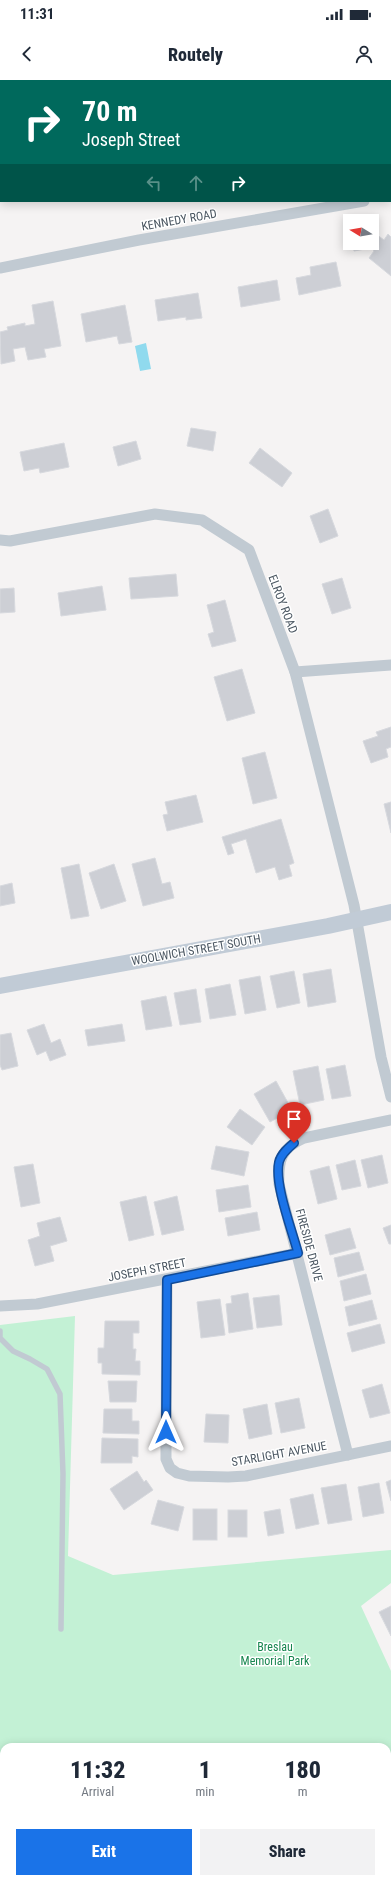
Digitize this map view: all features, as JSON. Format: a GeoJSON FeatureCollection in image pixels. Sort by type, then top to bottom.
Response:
{"type":"FeatureCollection","features":[{"type":"Feature","properties":{"kind":"street","name":"KENNEDY ROAD"},"geometry":{"type":"LineString","coordinates":[[0,268],[139,240],[358,202]]}},
{"type":"Feature","properties":{"kind":"street","name":"ELROY ROAD"},"geometry":{"type":"LineString","coordinates":[[0,540],[10,541],[155,514],[202,520],[249,550],[295,672],[354,905],[381,1057],[391,1096]]}},
{"type":"Feature","properties":{"kind":"street"},"geometry":{"type":"LineString","coordinates":[[295,672],[391,665]]}},
{"type":"Feature","properties":{"kind":"street","name":"WOOLWICH STREET SOUTH"},"geometry":{"type":"LineString","coordinates":[[0,986],[391,912]]}},
{"type":"Feature","properties":{"kind":"street","name":"FIRESIDE DRIVE"},"geometry":{"type":"LineString","coordinates":[[348,1455],[298,1253],[279,1184],[279,1161],[285,1151],[294,1143],[304,1138],[391,1120]]}},
{"type":"Feature","properties":{"kind":"street","name":"JOSEPH STREET"},"geometry":{"type":"LineString","coordinates":[[0,1306],[36,1304],[167,1280],[298,1253]]}},
{"type":"Feature","properties":{"kind":"street","name":"STARLIGHT AVENUE"},"geometry":{"type":"LineString","coordinates":[[167,1280],[166,1459],[170,1468],[189,1476],[246,1476],[391,1446]]}},
{"type":"Feature","properties":{"kind":"lane"},"geometry":{"type":"LineString","coordinates":[[0,1331],[0,1338],[13,1352],[30,1358],[47,1369],[60,1394],[64,1474],[61,1628]]}},
{"type":"Feature","properties":{"kind":"green space","name":"Breslau Memorial Park"},"geometry":{"type":"Polygon","coordinates":[[[75,1316],[68,1556],[113,1575],[391,1550],[391,1583],[361,1606],[391,1671],[391,1743],[0,1743],[0,1325],[75,1316]]]}},
{"type":"Feature","properties":{"kind":"water"},"geometry":{"type":"Polygon","coordinates":[[[146,343],[151,369],[140,371],[135,346],[146,343]]]}},
{"type":"Feature","properties":{"kind":"building"},"geometry":{"type":"Polygon","coordinates":[[[388,234],[391,237],[391,276],[369,258],[374,251],[373,250],[379,250],[379,236],[384,240],[388,234]]]}},
{"type":"Feature","properties":{"kind":"building"},"geometry":{"type":"Polygon","coordinates":[[[336,262],[341,286],[299,295],[296,278],[311,275],[310,267],[336,262]]]}},
{"type":"Feature","properties":{"kind":"building"},"geometry":{"type":"Polygon","coordinates":[[[277,280],[280,300],[241,307],[238,287],[277,280]]]}},
{"type":"Feature","properties":{"kind":"building"},"geometry":{"type":"Polygon","coordinates":[[[198,293],[202,318],[186,320],[186,317],[158,321],[155,300],[198,293]]]}},
{"type":"Feature","properties":{"kind":"building"},"geometry":{"type":"Polygon","coordinates":[[[53,301],[61,346],[44,349],[46,357],[28,360],[25,347],[13,349],[15,361],[1,364],[0,332],[8,330],[7,327],[25,323],[25,326],[35,324],[32,305],[53,301]]]}},
{"type":"Feature","properties":{"kind":"building"},"geometry":{"type":"Polygon","coordinates":[[[125,305],[132,342],[119,344],[117,336],[86,342],[81,314],[125,305]]]}},
{"type":"Feature","properties":{"kind":"building"},"geometry":{"type":"Polygon","coordinates":[[[191,428],[216,432],[213,451],[187,446],[191,428]]]}},
{"type":"Feature","properties":{"kind":"building"},"geometry":{"type":"Polygon","coordinates":[[[136,441],[141,459],[118,466],[113,447],[136,441]]]}},
{"type":"Feature","properties":{"kind":"building"},"geometry":{"type":"Polygon","coordinates":[[[64,443],[69,467],[40,473],[39,468],[24,471],[20,452],[64,443]]]}},
{"type":"Feature","properties":{"kind":"building"},"geometry":{"type":"Polygon","coordinates":[[[260,448],[292,473],[282,487],[249,463],[260,448]]]}},
{"type":"Feature","properties":{"kind":"building"},"geometry":{"type":"Polygon","coordinates":[[[328,509],[338,536],[320,543],[310,516],[328,509]]]}},
{"type":"Feature","properties":{"kind":"building"},"geometry":{"type":"Polygon","coordinates":[[[176,574],[178,596],[131,599],[129,578],[176,574]]]}},
{"type":"Feature","properties":{"kind":"building"},"geometry":{"type":"Polygon","coordinates":[[[342,578],[351,608],[332,614],[322,584],[342,578]]]}},
{"type":"Feature","properties":{"kind":"building"},"geometry":{"type":"Polygon","coordinates":[[[102,586],[106,610],[61,616],[58,593],[102,586]]]}},
{"type":"Feature","properties":{"kind":"building"},"geometry":{"type":"Polygon","coordinates":[[[14,588],[15,612],[0,613],[0,589],[14,588]]]}},
{"type":"Feature","properties":{"kind":"building"},"geometry":{"type":"Polygon","coordinates":[[[225,600],[236,641],[212,647],[208,634],[214,632],[207,605],[225,600]]]}},
{"type":"Feature","properties":{"kind":"building"},"geometry":{"type":"Polygon","coordinates":[[[242,669],[255,713],[227,721],[214,677],[242,669]]]}},
{"type":"Feature","properties":{"kind":"building"},"geometry":{"type":"Polygon","coordinates":[[[391,727],[391,747],[386,749],[388,757],[371,763],[363,741],[378,736],[376,732],[391,727]]]}},
{"type":"Feature","properties":{"kind":"building"},"geometry":{"type":"Polygon","coordinates":[[[265,752],[277,798],[253,804],[242,758],[265,752]]]}},
{"type":"Feature","properties":{"kind":"building"},"geometry":{"type":"Polygon","coordinates":[[[196,795],[203,822],[167,831],[163,815],[168,814],[165,802],[196,795]]]}},
{"type":"Feature","properties":{"kind":"building"},"geometry":{"type":"Polygon","coordinates":[[[391,802],[391,833],[384,804],[391,802]]]}},
{"type":"Feature","properties":{"kind":"building"},"geometry":{"type":"Polygon","coordinates":[[[281,819],[294,863],[289,865],[292,876],[279,880],[275,867],[256,873],[246,839],[231,844],[234,853],[228,855],[222,837],[281,819]]]}},
{"type":"Feature","properties":{"kind":"building"},"geometry":{"type":"Polygon","coordinates":[[[155,858],[162,884],[170,882],[174,898],[143,906],[132,864],[155,858]]]}},
{"type":"Feature","properties":{"kind":"building"},"geometry":{"type":"Polygon","coordinates":[[[79,864],[89,916],[71,919],[61,868],[79,864]]]}},
{"type":"Feature","properties":{"kind":"building"},"geometry":{"type":"Polygon","coordinates":[[[114,864],[126,901],[101,909],[89,873],[114,864]]]}},
{"type":"Feature","properties":{"kind":"building"},"geometry":{"type":"Polygon","coordinates":[[[12,883],[15,903],[0,906],[0,886],[12,883]]]}},
{"type":"Feature","properties":{"kind":"building"},"geometry":{"type":"Polygon","coordinates":[[[331,969],[336,1002],[308,1007],[303,974],[331,969]]]}},
{"type":"Feature","properties":{"kind":"building"},"geometry":{"type":"Polygon","coordinates":[[[294,971],[300,1003],[277,1008],[270,976],[294,971]]]}},
{"type":"Feature","properties":{"kind":"building"},"geometry":{"type":"Polygon","coordinates":[[[260,976],[266,1010],[245,1014],[239,980],[260,976]]]}},
{"type":"Feature","properties":{"kind":"building"},"geometry":{"type":"Polygon","coordinates":[[[230,984],[236,1015],[210,1019],[205,989],[230,984]]]}},
{"type":"Feature","properties":{"kind":"building"},"geometry":{"type":"Polygon","coordinates":[[[196,989],[201,1022],[180,1025],[174,993],[196,989]]]}},
{"type":"Feature","properties":{"kind":"building"},"geometry":{"type":"Polygon","coordinates":[[[166,996],[172,1026],[146,1030],[141,1001],[166,996]]]}},
{"type":"Feature","properties":{"kind":"building"},"geometry":{"type":"Polygon","coordinates":[[[44,1024],[51,1043],[60,1039],[66,1055],[50,1061],[46,1051],[37,1055],[27,1030],[44,1024]]]}},
{"type":"Feature","properties":{"kind":"building"},"geometry":{"type":"Polygon","coordinates":[[[122,1024],[125,1041],[88,1046],[85,1030],[122,1024]]]}},
{"type":"Feature","properties":{"kind":"building"},"geometry":{"type":"Polygon","coordinates":[[[11,1033],[18,1066],[2,1070],[0,1065],[0,1035],[11,1033]]]}},
{"type":"Feature","properties":{"kind":"building"},"geometry":{"type":"Polygon","coordinates":[[[345,1065],[351,1096],[332,1099],[326,1069],[345,1065]]]}},
{"type":"Feature","properties":{"kind":"building"},"geometry":{"type":"Polygon","coordinates":[[[318,1066],[324,1100],[300,1105],[293,1071],[318,1066]]]}},
{"type":"Feature","properties":{"kind":"building"},"geometry":{"type":"Polygon","coordinates":[[[276,1081],[292,1110],[270,1122],[254,1094],[276,1081]]]}},
{"type":"Feature","properties":{"kind":"building"},"geometry":{"type":"Polygon","coordinates":[[[240,1109],[265,1127],[252,1145],[227,1127],[240,1109]]]}},
{"type":"Feature","properties":{"kind":"building"},"geometry":{"type":"Polygon","coordinates":[[[216,1146],[249,1152],[244,1176],[211,1169],[216,1146]]]}},
{"type":"Feature","properties":{"kind":"building"},"geometry":{"type":"Polygon","coordinates":[[[382,1155],[388,1183],[368,1188],[361,1160],[382,1155]]]}},
{"type":"Feature","properties":{"kind":"building"},"geometry":{"type":"Polygon","coordinates":[[[355,1160],[361,1186],[342,1190],[336,1165],[355,1160]]]}},
{"type":"Feature","properties":{"kind":"building"},"geometry":{"type":"Polygon","coordinates":[[[33,1164],[40,1203],[21,1207],[14,1167],[33,1164]]]}},
{"type":"Feature","properties":{"kind":"building"},"geometry":{"type":"Polygon","coordinates":[[[329,1166],[337,1199],[318,1204],[310,1171],[329,1166]]]}},
{"type":"Feature","properties":{"kind":"building"},"geometry":{"type":"Polygon","coordinates":[[[248,1185],[251,1207],[219,1212],[216,1190],[248,1185]]]}},
{"type":"Feature","properties":{"kind":"building"},"geometry":{"type":"Polygon","coordinates":[[[146,1196],[154,1235],[129,1241],[120,1202],[146,1196]]]}},
{"type":"Feature","properties":{"kind":"building"},"geometry":{"type":"Polygon","coordinates":[[[177,1196],[184,1230],[162,1235],[154,1202],[177,1196]]]}},
{"type":"Feature","properties":{"kind":"building"},"geometry":{"type":"Polygon","coordinates":[[[257,1212],[260,1230],[228,1236],[225,1218],[257,1212]]]}},
{"type":"Feature","properties":{"kind":"building"},"geometry":{"type":"Polygon","coordinates":[[[60,1217],[67,1241],[50,1246],[54,1261],[35,1266],[28,1240],[40,1236],[37,1223],[60,1217]]]}},
{"type":"Feature","properties":{"kind":"building"},"geometry":{"type":"Polygon","coordinates":[[[391,1225],[391,1244],[389,1244],[383,1228],[391,1225]]]}},
{"type":"Feature","properties":{"kind":"building"},"geometry":{"type":"Polygon","coordinates":[[[350,1228],[356,1248],[330,1255],[325,1235],[350,1228]]]}},
{"type":"Feature","properties":{"kind":"building"},"geometry":{"type":"Polygon","coordinates":[[[359,1252],[364,1270],[338,1277],[334,1258],[359,1252]]]}},
{"type":"Feature","properties":{"kind":"building"},"geometry":{"type":"Polygon","coordinates":[[[366,1274],[371,1294],[344,1301],[340,1281],[366,1274]]]}},
{"type":"Feature","properties":{"kind":"building"},"geometry":{"type":"Polygon","coordinates":[[[248,1293],[253,1329],[229,1333],[226,1304],[232,1303],[231,1296],[248,1293]]]}},
{"type":"Feature","properties":{"kind":"building"},"geometry":{"type":"Polygon","coordinates":[[[279,1295],[282,1325],[257,1328],[253,1298],[279,1295]]]}},
{"type":"Feature","properties":{"kind":"building"},"geometry":{"type":"Polygon","coordinates":[[[220,1299],[225,1335],[201,1338],[197,1302],[220,1299]]]}},
{"type":"Feature","properties":{"kind":"building"},"geometry":{"type":"Polygon","coordinates":[[[372,1300],[377,1319],[349,1326],[345,1307],[372,1300]]]}},
{"type":"Feature","properties":{"kind":"building"},"geometry":{"type":"Polygon","coordinates":[[[105,1321],[139,1321],[139,1333],[133,1333],[133,1349],[136,1349],[135,1361],[140,1361],[140,1375],[102,1374],[102,1363],[98,1363],[98,1348],[104,1348],[105,1321]]]}},
{"type":"Feature","properties":{"kind":"building"},"geometry":{"type":"Polygon","coordinates":[[[380,1324],[385,1343],[352,1352],[347,1333],[380,1324]]]}},
{"type":"Feature","properties":{"kind":"building"},"geometry":{"type":"Polygon","coordinates":[[[108,1381],[137,1381],[136,1402],[110,1402],[108,1381]]]}},
{"type":"Feature","properties":{"kind":"building"},"geometry":{"type":"Polygon","coordinates":[[[382,1384],[390,1413],[370,1418],[362,1390],[382,1384]]]}},
{"type":"Feature","properties":{"kind":"building"},"geometry":{"type":"Polygon","coordinates":[[[299,1398],[305,1428],[281,1433],[275,1403],[299,1398]]]}},
{"type":"Feature","properties":{"kind":"building"},"geometry":{"type":"Polygon","coordinates":[[[267,1404],[272,1434],[249,1439],[243,1409],[267,1404]]]}},
{"type":"Feature","properties":{"kind":"building"},"geometry":{"type":"Polygon","coordinates":[[[104,1409],[132,1409],[132,1421],[139,1421],[139,1434],[103,1433],[104,1409]]]}},
{"type":"Feature","properties":{"kind":"building"},"geometry":{"type":"Polygon","coordinates":[[[206,1414],[229,1415],[228,1443],[204,1442],[206,1414]]]}},
{"type":"Feature","properties":{"kind":"building"},"geometry":{"type":"Polygon","coordinates":[[[102,1438],[138,1439],[138,1457],[132,1456],[132,1463],[101,1463],[102,1438]]]}},
{"type":"Feature","properties":{"kind":"building"},"geometry":{"type":"Polygon","coordinates":[[[137,1471],[144,1482],[146,1480],[153,1490],[124,1510],[110,1489],[137,1471]]]}},
{"type":"Feature","properties":{"kind":"building"},"geometry":{"type":"Polygon","coordinates":[[[391,1480],[391,1501],[386,1482],[391,1480]]]}},
{"type":"Feature","properties":{"kind":"building"},"geometry":{"type":"Polygon","coordinates":[[[379,1483],[384,1513],[363,1517],[358,1487],[379,1483]]]}},
{"type":"Feature","properties":{"kind":"building"},"geometry":{"type":"Polygon","coordinates":[[[346,1484],[352,1520],[328,1524],[321,1488],[346,1484]]]}},
{"type":"Feature","properties":{"kind":"building"},"geometry":{"type":"Polygon","coordinates":[[[313,1494],[319,1524],[296,1529],[290,1499],[313,1494]]]}},
{"type":"Feature","properties":{"kind":"building"},"geometry":{"type":"Polygon","coordinates":[[[158,1500],[184,1507],[178,1531],[151,1524],[158,1500]]]}},
{"type":"Feature","properties":{"kind":"building"},"geometry":{"type":"Polygon","coordinates":[[[193,1509],[217,1509],[217,1540],[193,1540],[193,1509]]]}},
{"type":"Feature","properties":{"kind":"building"},"geometry":{"type":"Polygon","coordinates":[[[280,1509],[284,1533],[268,1536],[264,1512],[280,1509]]]}},
{"type":"Feature","properties":{"kind":"building"},"geometry":{"type":"Polygon","coordinates":[[[228,1510],[247,1510],[247,1537],[228,1537],[228,1510]]]}},
{"type":"Feature","properties":{"kind":"building"},"geometry":{"type":"Polygon","coordinates":[[[391,1606],[391,1636],[379,1612],[391,1606]]]}},
{"type":"Feature","properties":{"kind":"route"},"geometry":{"type":"LineString","coordinates":[[166,1432],[167,1280],[298,1253],[279,1184],[278,1170],[279,1161],[285,1151],[294,1143]]}}]}
